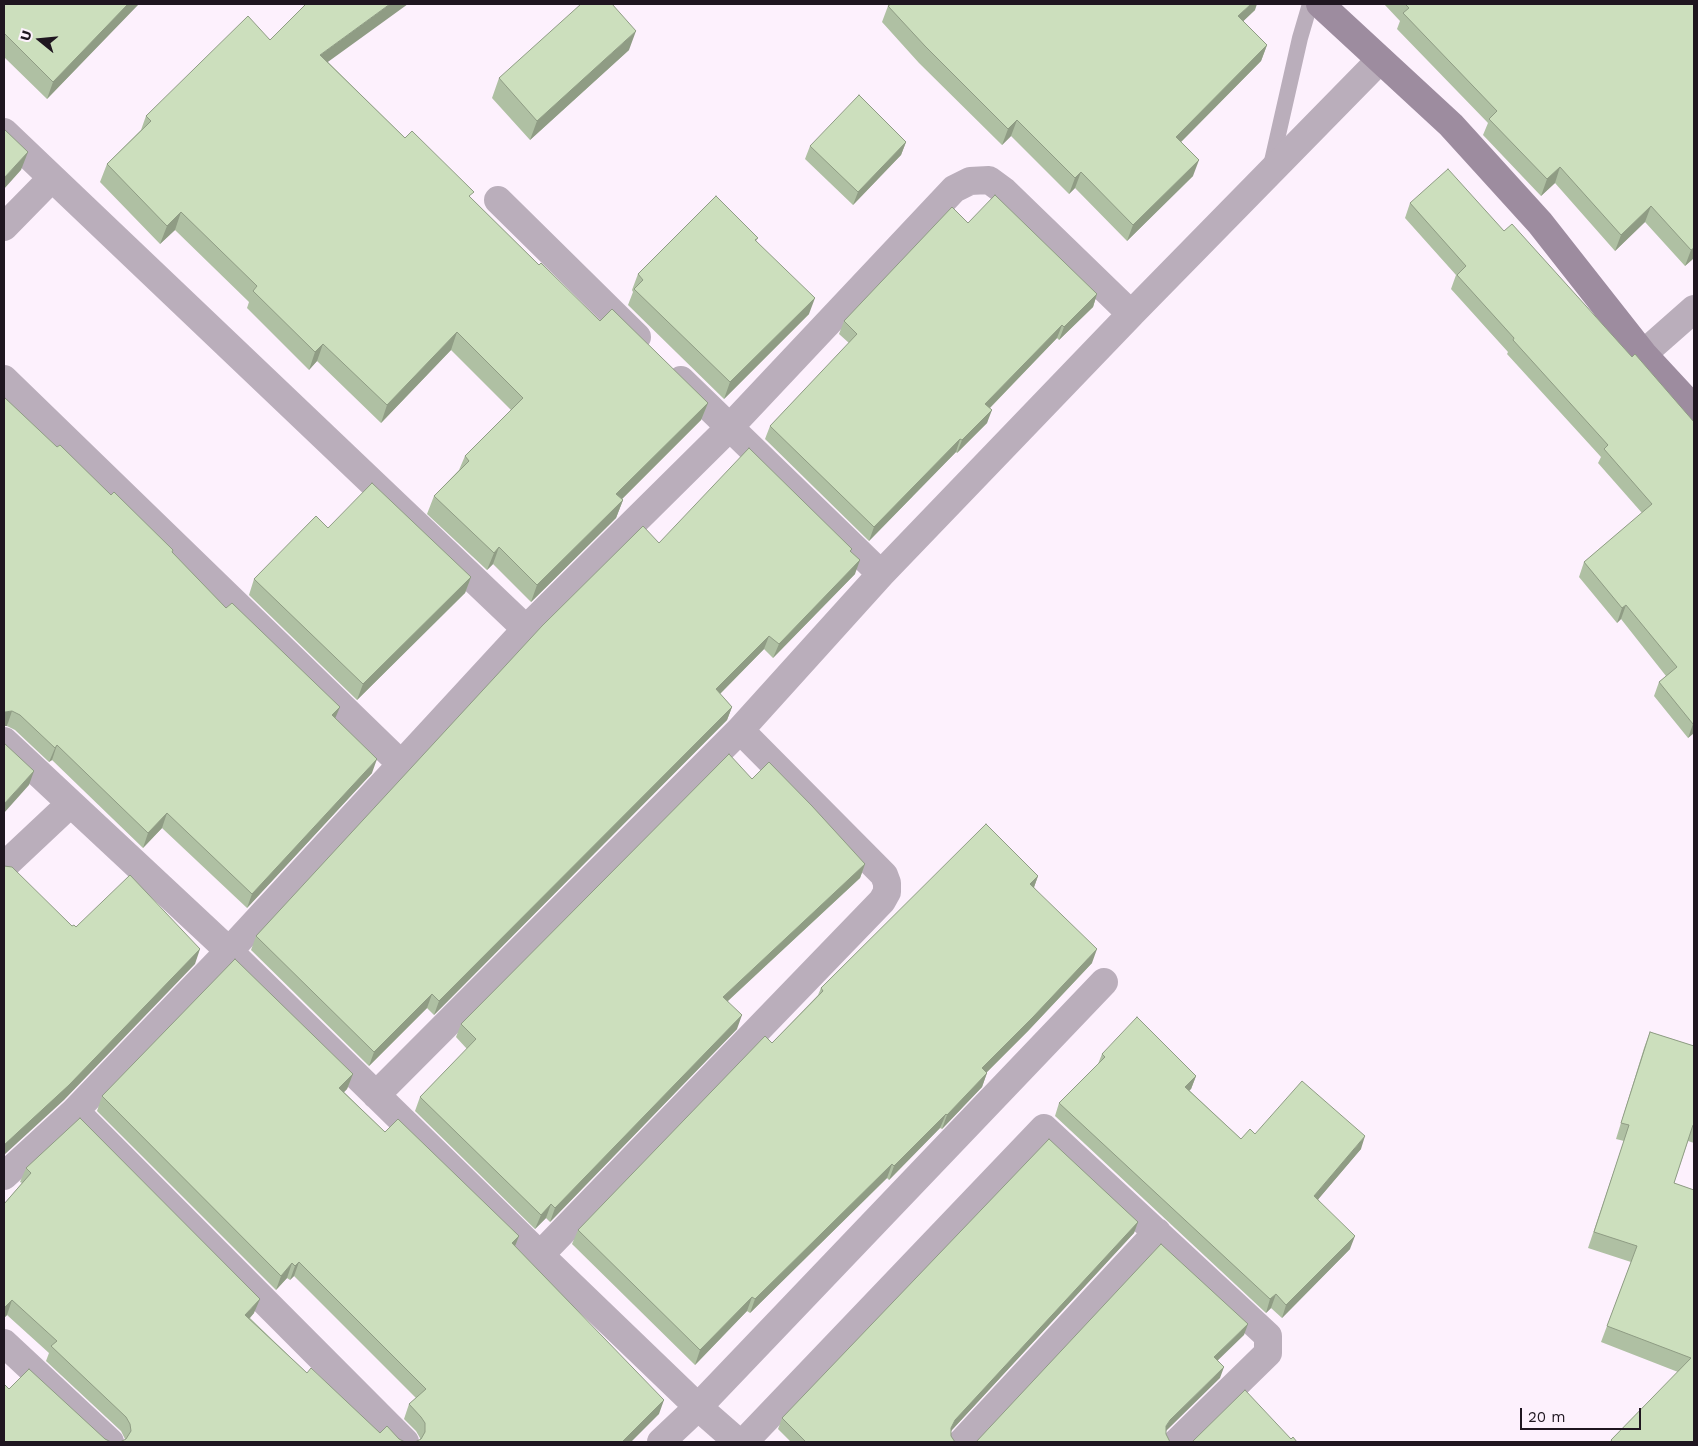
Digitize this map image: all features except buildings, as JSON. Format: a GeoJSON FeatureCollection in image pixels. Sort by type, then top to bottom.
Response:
{"type":"FeatureCollection","features":[{"type":"Feature","properties":{"kind":"street"},"geometry":{"type":"LineString","coordinates":[[1320,4],[1451,126],[1540,223],[1643,354],[1694,409]]}},
{"type":"Feature","properties":{"kind":"street"},"geometry":{"type":"LineString","coordinates":[[376,1095],[740,730],[881,574],[1131,314],[1380,60]]}},
{"type":"Feature","properties":{"kind":"street"},"geometry":{"type":"LineString","coordinates":[[4,132],[51,179],[526,629]]}},
{"type":"Feature","properties":{"kind":"street"},"geometry":{"type":"LineString","coordinates":[[4,227],[51,179]]}},
{"type":"Feature","properties":{"kind":"street"},"geometry":{"type":"LineString","coordinates":[[4,1176],[75,1111],[230,950],[526,629],[730,428],[954,189],[970,182],[989,180],[1004,191],[1131,314]]}},
{"type":"Feature","properties":{"kind":"street"},"geometry":{"type":"LineString","coordinates":[[498,200],[881,574]]}},
{"type":"Feature","properties":{"kind":"street"},"geometry":{"type":"LineString","coordinates":[[1643,354],[1694,309]]}},
{"type":"Feature","properties":{"kind":"street"},"geometry":{"type":"LineString","coordinates":[[4,379],[401,764]]}},
{"type":"Feature","properties":{"kind":"street"},"geometry":{"type":"LineString","coordinates":[[540,1256],[882,901],[887,892],[887,883],[884,875],[740,730]]}},
{"type":"Feature","properties":{"kind":"street"},"geometry":{"type":"LineString","coordinates":[[4,742],[230,950],[540,1256],[698,1407],[738,1442]]}},
{"type":"Feature","properties":{"kind":"street"},"geometry":{"type":"LineString","coordinates":[[4,866],[70,804]]}},
{"type":"Feature","properties":{"kind":"street"},"geometry":{"type":"LineString","coordinates":[[661,1442],[698,1407],[1104,982]]}},
{"type":"Feature","properties":{"kind":"street"},"geometry":{"type":"LineString","coordinates":[[75,1111],[405,1442]]}},
{"type":"Feature","properties":{"kind":"street"},"geometry":{"type":"LineString","coordinates":[[744,1442],[1044,1128],[1104,1186],[1157,1232],[1268,1336],[1268,1353],[1177,1442]]}},
{"type":"Feature","properties":{"kind":"street"},"geometry":{"type":"LineString","coordinates":[[962,1442],[1157,1232]]}},
{"type":"Feature","properties":{"kind":"street"},"geometry":{"type":"LineString","coordinates":[[4,1343],[110,1442]]}},
{"type":"Feature","properties":{"kind":"lane"},"geometry":{"type":"LineString","coordinates":[[1269,174],[1300,38],[1310,4]]}}]}
